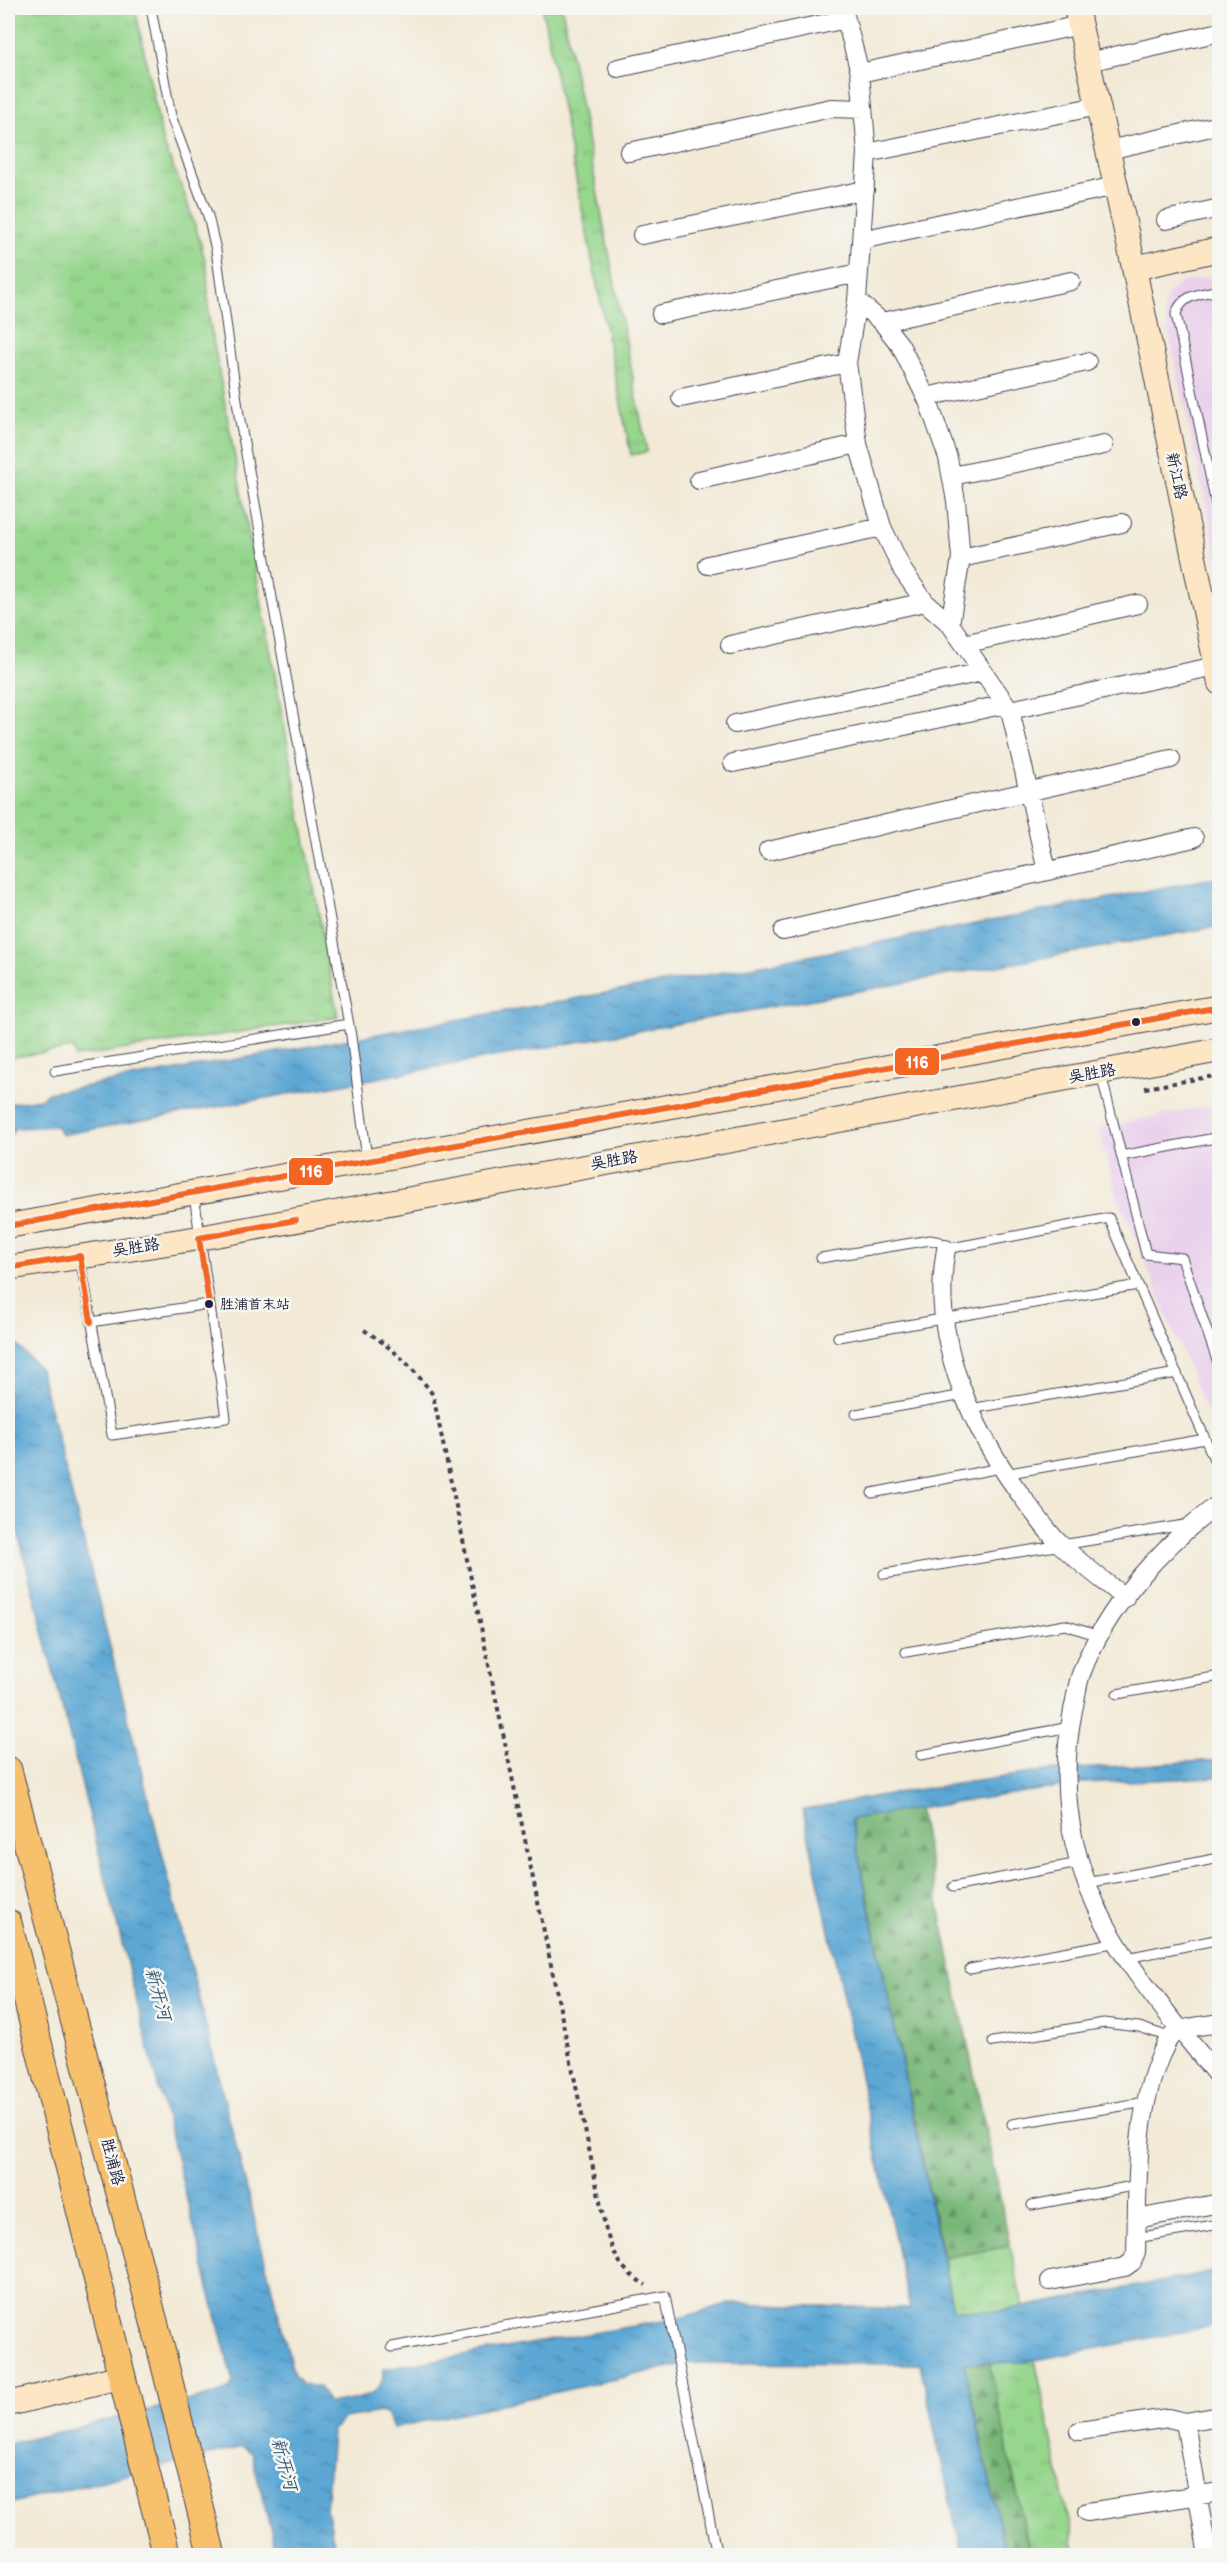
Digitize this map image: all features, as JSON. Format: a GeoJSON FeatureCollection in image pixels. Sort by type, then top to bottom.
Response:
{"type":"FeatureCollection","features":[{"type":"Feature","properties":{"kind":"main road","name":"新江路"},"geometry":{"type":"LineString","coordinates":[[1078,16],[1134,268],[1218,674]]}},
{"type":"Feature","properties":{"kind":"main road"},"geometry":{"type":"LineString","coordinates":[[1134,268],[1220,249]]}},
{"type":"Feature","properties":{"kind":"main road"},"geometry":{"type":"LineString","coordinates":[[8,1226],[1220,1007]]}},
{"type":"Feature","properties":{"kind":"main road","name":"吴胜路"},"geometry":{"type":"LineString","coordinates":[[8,1268],[199,1238],[1220,1050]]}},
{"type":"Feature","properties":{"kind":"main road","name":"胜浦路"},"geometry":{"type":"LineString","coordinates":[[8,1770],[212,2556]]}},
{"type":"Feature","properties":{"kind":"main road"},"geometry":{"type":"LineString","coordinates":[[8,1923],[167,2556]]}},
{"type":"Feature","properties":{"kind":"main road"},"geometry":{"type":"LineString","coordinates":[[8,2404],[123,2376]]}},
{"type":"Feature","properties":{"kind":"street"},"geometry":{"type":"LineString","coordinates":[[618,68],[844,13],[860,73],[867,153],[857,301],[847,363],[858,444],[882,527],[903,571],[925,602],[950,624],[1008,707],[1047,871]]}},
{"type":"Feature","properties":{"kind":"street"},"geometry":{"type":"LineString","coordinates":[[860,73],[1078,16]]}},
{"type":"Feature","properties":{"kind":"street"},"geometry":{"type":"LineString","coordinates":[[1088,62],[1220,32]]}},
{"type":"Feature","properties":{"kind":"street"},"geometry":{"type":"LineString","coordinates":[[867,153],[1098,106]]}},
{"type":"Feature","properties":{"kind":"street"},"geometry":{"type":"LineString","coordinates":[[629,152],[831,108],[863,109]]}},
{"type":"Feature","properties":{"kind":"street"},"geometry":{"type":"LineString","coordinates":[[1108,150],[1220,125]]}},
{"type":"Feature","properties":{"kind":"street"},"geometry":{"type":"LineString","coordinates":[[861,240],[1116,186]]}},
{"type":"Feature","properties":{"kind":"street"},"geometry":{"type":"LineString","coordinates":[[642,235],[865,190]]}},
{"type":"Feature","properties":{"kind":"street"},"geometry":{"type":"LineString","coordinates":[[1166,220],[1220,208]]}},
{"type":"Feature","properties":{"kind":"street"},"geometry":{"type":"LineString","coordinates":[[661,314],[859,273]]}},
{"type":"Feature","properties":{"kind":"street"},"geometry":{"type":"LineString","coordinates":[[882,322],[1071,281]]}},
{"type":"Feature","properties":{"kind":"street"},"geometry":{"type":"LineString","coordinates":[[857,301],[882,322],[900,345],[926,397],[948,458],[961,558],[950,624]]}},
{"type":"Feature","properties":{"kind":"street"},"geometry":{"type":"LineString","coordinates":[[926,397],[1087,362]]}},
{"type":"Feature","properties":{"kind":"street"},"geometry":{"type":"LineString","coordinates":[[681,398],[847,363]]}},
{"type":"Feature","properties":{"kind":"street"},"geometry":{"type":"LineString","coordinates":[[699,480],[858,444]]}},
{"type":"Feature","properties":{"kind":"street"},"geometry":{"type":"LineString","coordinates":[[952,476],[1104,444]]}},
{"type":"Feature","properties":{"kind":"street"},"geometry":{"type":"LineString","coordinates":[[961,558],[1122,523]]}},
{"type":"Feature","properties":{"kind":"street"},"geometry":{"type":"LineString","coordinates":[[708,566],[882,527]]}},
{"type":"Feature","properties":{"kind":"street"},"geometry":{"type":"LineString","coordinates":[[730,645],[925,602]]}},
{"type":"Feature","properties":{"kind":"street"},"geometry":{"type":"LineString","coordinates":[[964,644],[1138,604]]}},
{"type":"Feature","properties":{"kind":"street"},"geometry":{"type":"LineString","coordinates":[[735,724],[983,672]]}},
{"type":"Feature","properties":{"kind":"street"},"geometry":{"type":"LineString","coordinates":[[733,763],[1008,707],[1218,674]]}},
{"type":"Feature","properties":{"kind":"street"},"geometry":{"type":"LineString","coordinates":[[768,851],[1171,759]]}},
{"type":"Feature","properties":{"kind":"street"},"geometry":{"type":"LineString","coordinates":[[783,931],[1194,838]]}},
{"type":"Feature","properties":{"kind":"street"},"geometry":{"type":"LineString","coordinates":[[946,1249],[942,1273],[944,1316],[954,1365],[984,1440],[1002,1471],[1059,1544],[1125,1598]]}},
{"type":"Feature","properties":{"kind":"street"},"geometry":{"type":"LineString","coordinates":[[1220,1503],[1191,1524],[1125,1598],[1099,1636],[1080,1675],[1070,1727],[1067,1762],[1070,1830],[1079,1863],[1096,1907],[1175,2034],[1220,2079]]}},
{"type":"Feature","properties":{"kind":"street"},"geometry":{"type":"LineString","coordinates":[[1050,2281],[1125,2267],[1136,2253],[1140,2142],[1146,2102],[1156,2067],[1175,2034],[1220,2023]]}},
{"type":"Feature","properties":{"kind":"street"},"geometry":{"type":"LineString","coordinates":[[1137,2219],[1220,2203]]}},
{"type":"Feature","properties":{"kind":"street"},"geometry":{"type":"LineString","coordinates":[[1078,2431],[1168,2418],[1185,2422],[1220,2416]]}},
{"type":"Feature","properties":{"kind":"street"},"geometry":{"type":"LineString","coordinates":[[1185,2422],[1208,2556]]}},
{"type":"Feature","properties":{"kind":"street"},"geometry":{"type":"LineString","coordinates":[[1088,2512],[1220,2492]]}},
{"type":"Feature","properties":{"kind":"lane"},"geometry":{"type":"LineString","coordinates":[[151,8],[171,116],[208,216],[216,250],[239,415],[351,1036],[367,1161]]}},
{"type":"Feature","properties":{"kind":"lane"},"geometry":{"type":"LineString","coordinates":[[1220,290],[1187,297],[1179,304],[1176,314],[1215,480],[1220,524]]}},
{"type":"Feature","properties":{"kind":"lane"},"geometry":{"type":"LineString","coordinates":[[55,1071],[349,1024]]}},
{"type":"Feature","properties":{"kind":"lane"},"geometry":{"type":"LineString","coordinates":[[1100,1072],[1146,1254],[1182,1258],[1220,1369]]}},
{"type":"Feature","properties":{"kind":"lane"},"geometry":{"type":"LineString","coordinates":[[1121,1156],[1220,1137]]}},
{"type":"Feature","properties":{"kind":"lane"},"geometry":{"type":"LineString","coordinates":[[80,1256],[112,1435],[226,1418],[194,1194]]}},
{"type":"Feature","properties":{"kind":"lane"},"geometry":{"type":"LineString","coordinates":[[821,1258],[930,1240],[940,1242],[946,1249],[1109,1218],[1220,1473]]}},
{"type":"Feature","properties":{"kind":"lane"},"geometry":{"type":"LineString","coordinates":[[838,1336],[944,1316],[1138,1285]]}},
{"type":"Feature","properties":{"kind":"lane"},"geometry":{"type":"LineString","coordinates":[[91,1322],[209,1304]]}},
{"type":"Feature","properties":{"kind":"lane"},"geometry":{"type":"LineString","coordinates":[[856,1414],[967,1402],[1177,1373]]}},
{"type":"Feature","properties":{"kind":"lane"},"geometry":{"type":"LineString","coordinates":[[872,1493],[1205,1438]]}},
{"type":"Feature","properties":{"kind":"lane"},"geometry":{"type":"LineString","coordinates":[[884,1574],[1191,1524]]}},
{"type":"Feature","properties":{"kind":"lane"},"geometry":{"type":"LineString","coordinates":[[906,1652],[1065,1625],[1099,1636]]}},
{"type":"Feature","properties":{"kind":"lane"},"geometry":{"type":"LineString","coordinates":[[1117,1695],[1220,1676]]}},
{"type":"Feature","properties":{"kind":"lane"},"geometry":{"type":"LineString","coordinates":[[921,1755],[1070,1727]]}},
{"type":"Feature","properties":{"kind":"lane"},"geometry":{"type":"LineString","coordinates":[[1087,1883],[1220,1858]]}},
{"type":"Feature","properties":{"kind":"lane"},"geometry":{"type":"LineString","coordinates":[[953,1887],[1079,1863]]}},
{"type":"Feature","properties":{"kind":"lane"},"geometry":{"type":"LineString","coordinates":[[970,1969],[1220,1939]]}},
{"type":"Feature","properties":{"kind":"lane"},"geometry":{"type":"LineString","coordinates":[[993,2042],[1104,2023],[1175,2034]]}},
{"type":"Feature","properties":{"kind":"lane"},"geometry":{"type":"LineString","coordinates":[[1012,2124],[1146,2102]]}},
{"type":"Feature","properties":{"kind":"lane"},"geometry":{"type":"LineString","coordinates":[[1032,2205],[1138,2185]]}},
{"type":"Feature","properties":{"kind":"lane"},"geometry":{"type":"LineString","coordinates":[[1136,2238],[1220,2224]]}},
{"type":"Feature","properties":{"kind":"lane"},"geometry":{"type":"LineString","coordinates":[[392,2347],[665,2296],[717,2556]]}},
{"type":"Feature","properties":{"kind":"path"},"geometry":{"type":"LineString","coordinates":[[364,1330],[386,1344],[420,1376],[433,1395],[606,2231],[614,2253],[629,2276],[665,2296]]}},
{"type":"Feature","properties":{"kind":"shaded area"},"geometry":{"type":"Polygon","coordinates":[[[1219,274],[1219,566],[1164,310],[1168,294],[1180,283],[1219,274]]]}},
{"type":"Feature","properties":{"kind":"shaded area"},"geometry":{"type":"Polygon","coordinates":[[[1219,1104],[1219,1411],[1207,1414],[1116,1191],[1098,1128],[1219,1104]]]}},
{"type":"Feature","properties":{"kind":"green space"},"geometry":{"type":"Polygon","coordinates":[[[8,8],[135,8],[163,143],[183,190],[207,269],[209,318],[338,1017],[75,1057],[73,1048],[8,1058],[8,8]]]}},
{"type":"Feature","properties":{"kind":"green space"},"geometry":{"type":"Polygon","coordinates":[[[542,8],[562,8],[647,452],[631,455],[542,8]]]}},
{"type":"Feature","properties":{"kind":"green space"},"geometry":{"type":"Polygon","coordinates":[[[918,1807],[1010,2246],[943,2258],[851,1819],[918,1807]]]}},
{"type":"Feature","properties":{"kind":"green space"},"geometry":{"type":"Polygon","coordinates":[[[1010,2246],[1023,2307],[1001,2311],[953,2310],[943,2258],[1010,2246]]]}},
{"type":"Feature","properties":{"kind":"green space"},"geometry":{"type":"Polygon","coordinates":[[[1035,2360],[1076,2555],[1030,2555],[989,2363],[1035,2360]]]}},
{"type":"Feature","properties":{"kind":"green space"},"geometry":{"type":"Polygon","coordinates":[[[989,2362],[1030,2555],[1006,2555],[964,2363],[989,2362]]]}},
{"type":"Feature","properties":{"kind":"water"},"geometry":{"type":"Polygon","coordinates":[[[1219,877],[1219,926],[61,1135],[57,1126],[15,1128],[8,1139],[8,1104],[40,1099],[48,1093],[746,968],[1219,877]]]}},
{"type":"Feature","properties":{"kind":"water","name":"新开河"},"geometry":{"type":"Polygon","coordinates":[[[8,1336],[40,1369],[294,2376],[302,2385],[319,2387],[329,2404],[357,2399],[373,2392],[379,2387],[383,2369],[680,2318],[730,2303],[910,2309],[803,1810],[888,1794],[1046,1771],[1219,1760],[1219,1777],[1082,1783],[851,1819],[953,2310],[1001,2311],[1219,2271],[1219,2325],[1025,2362],[964,2363],[1006,2555],[962,2555],[920,2364],[688,2363],[393,2428],[388,2415],[381,2412],[343,2418],[332,2431],[326,2511],[337,2555],[277,2555],[251,2452],[242,2447],[8,2504],[8,2444],[220,2393],[229,2389],[233,2382],[8,1493],[8,1336]]]}},
{"type":"Feature","properties":{"kind":"transit line","name":"116"},"geometry":{"type":"LineString","coordinates":[[8,1226],[1220,1007]]}},
{"type":"Feature","properties":{"kind":"transit line","name":"116"},"geometry":{"type":"LineString","coordinates":[[209,1304],[199,1238],[296,1220]]}},
{"type":"Feature","properties":{"kind":"transit line","name":"116"},"geometry":{"type":"LineString","coordinates":[[8,1268],[80,1256],[91,1322]]}},
{"type":"Feature","properties":{"kind":"place","name":"胜浦首末站"},"geometry":{"type":"Point","coordinates":[209,1304]}}]}
